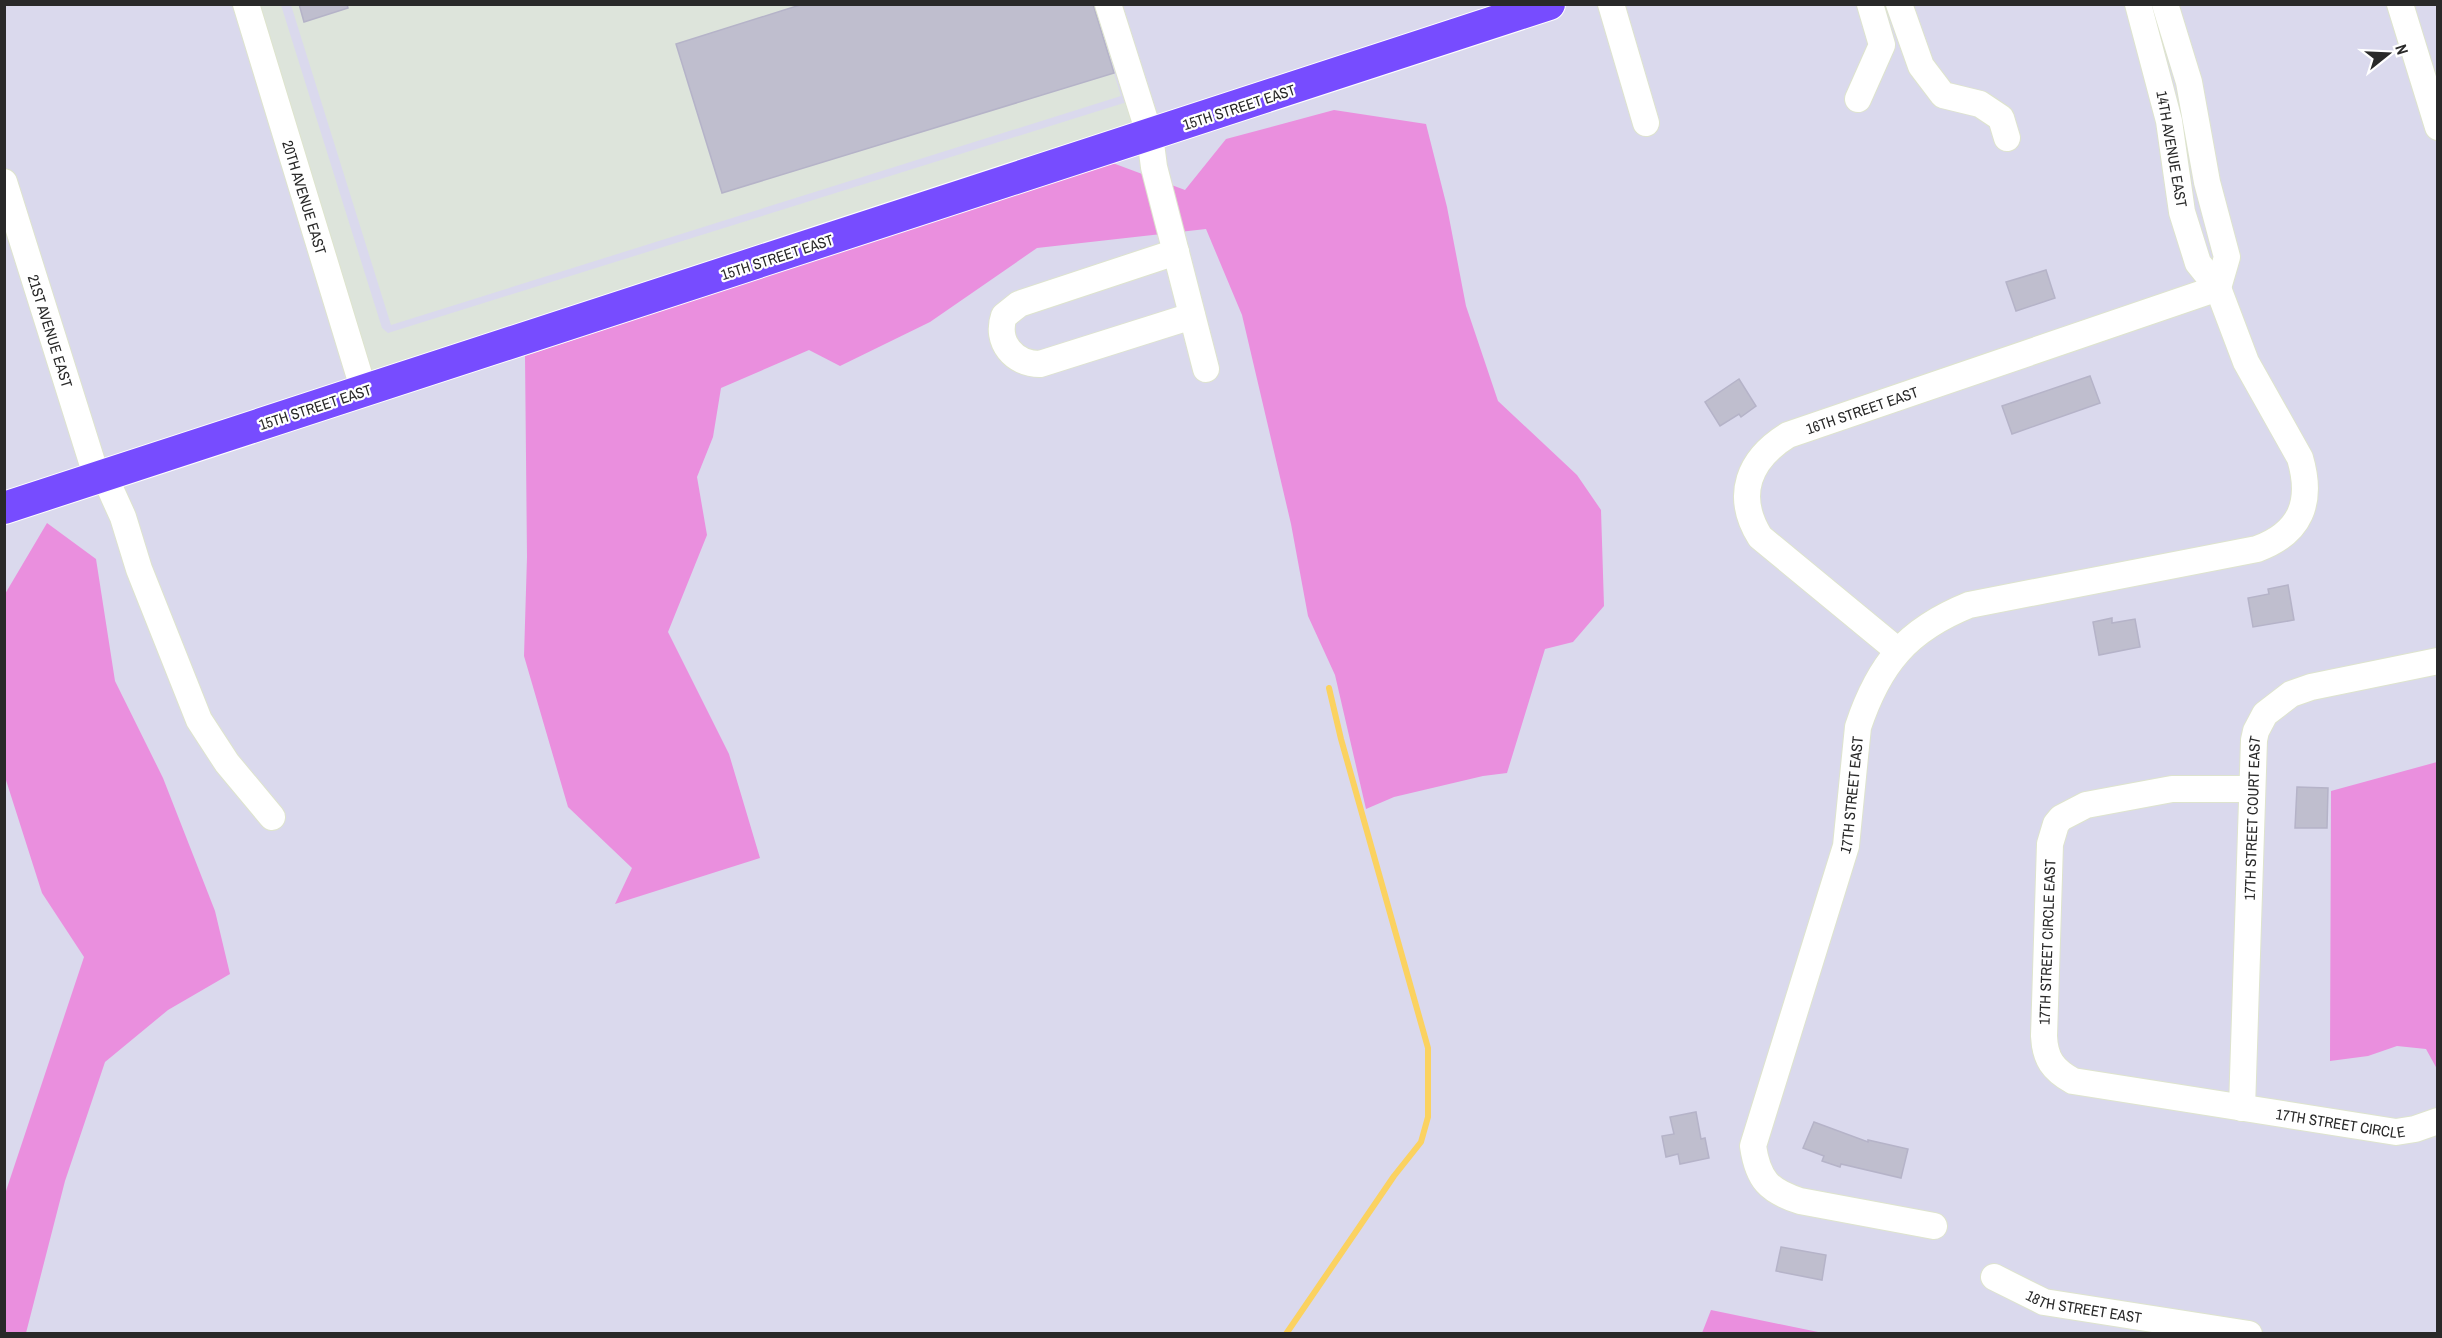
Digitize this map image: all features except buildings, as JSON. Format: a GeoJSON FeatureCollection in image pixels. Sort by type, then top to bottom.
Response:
{"type":"FeatureCollection","features":[{"type":"Feature","properties":{"kind":"main road","name":"15TH STREET EAST"},"geometry":{"type":"LineString","coordinates":[[4,508],[1549,4]]}},
{"type":"Feature","properties":{"kind":"street","name":"20TH AVENUE EAST"},"geometry":{"type":"LineString","coordinates":[[246,4],[364,391]]}},
{"type":"Feature","properties":{"kind":"street"},"geometry":{"type":"LineString","coordinates":[[1108,4],[1150,136],[1154,167],[1206,369]]}},
{"type":"Feature","properties":{"kind":"street"},"geometry":{"type":"LineString","coordinates":[[1611,4],[1646,123]]}},
{"type":"Feature","properties":{"kind":"street"},"geometry":{"type":"LineString","coordinates":[[1858,99],[1882,45],[1870,4]]}},
{"type":"Feature","properties":{"kind":"street"},"geometry":{"type":"LineString","coordinates":[[1899,4],[1922,66],[1943,95],[1980,104],[2001,118],[2007,138]]}},
{"type":"Feature","properties":{"kind":"street","name":"14TH AVENUE EAST"},"geometry":{"type":"LineString","coordinates":[[2138,4],[2169,121],[2182,212],[2198,263],[2218,288],[2246,362],[2300,458],[2305,473],[2306,489],[2302,510],[2296,522]]}},
{"type":"Feature","properties":{"kind":"street","name":"14TH AVENUE EAST"},"geometry":{"type":"LineString","coordinates":[[2165,4],[2189,82],[2207,182],[2227,257],[2218,288]]}},
{"type":"Feature","properties":{"kind":"street"},"geometry":{"type":"LineString","coordinates":[[2400,4],[2438,127]]}},
{"type":"Feature","properties":{"kind":"street","name":"21ST AVENUE EAST"},"geometry":{"type":"LineString","coordinates":[[4,182],[101,477],[123,517],[139,569],[199,720],[226,763],[272,817]]}},
{"type":"Feature","properties":{"kind":"street"},"geometry":{"type":"LineString","coordinates":[[1176,252],[1019,304],[1004,316],[1001,334],[1005,345],[1016,358],[1028,364],[1040,364],[1192,316]]}},
{"type":"Feature","properties":{"kind":"street","name":"16TH STREET EAST"},"geometry":{"type":"LineString","coordinates":[[1897,650],[1760,537],[1748,510],[1747,490],[1754,470],[1765,451],[1788,435],[2218,288]]}},
{"type":"Feature","properties":{"kind":"street","name":"17TH STREET EAST"},"geometry":{"type":"LineString","coordinates":[[1934,1226],[1780,1195],[1762,1178],[1755,1163],[1753,1146],[1846,846],[1858,727],[1864,708],[1897,650],[1938,619],[1968,605],[2257,549],[2274,542],[2288,532],[2296,522]]}},
{"type":"Feature","properties":{"kind":"street","name":"17TH STREET COURT EAST"},"geometry":{"type":"LineString","coordinates":[[2242,1108],[2252,789],[2256,731],[2265,714],[2291,694],[2311,687],[2438,661]]}},
{"type":"Feature","properties":{"kind":"street","name":"17TH STREET CIRCLE EAST"},"geometry":{"type":"LineString","coordinates":[[2242,1108],[2073,1081],[2059,1074],[2052,1066],[2044,1036],[2049,844],[2056,824],[2061,818],[2086,805],[2172,789],[2252,789]]}},
{"type":"Feature","properties":{"kind":"street","name":"17TH STREET CIRCLE"},"geometry":{"type":"LineString","coordinates":[[2242,1108],[2396,1132],[2415,1129],[2438,1121]]}},
{"type":"Feature","properties":{"kind":"street","name":"18TH STREET EAST"},"geometry":{"type":"LineString","coordinates":[[1994,1277],[2044,1302],[2249,1334]]}},
{"type":"Feature","properties":{"kind":"shaded area"},"geometry":{"type":"Polygon","coordinates":[[[258,5],[281,5],[382,328],[388,333],[1127,102],[1136,130],[372,378],[258,5]]]}},
{"type":"Feature","properties":{"kind":"shaded area"},"geometry":{"type":"Polygon","coordinates":[[[291,5],[1093,5],[1121,96],[391,325],[291,5]]]}},
{"type":"Feature","properties":{"kind":"shaded area"},"geometry":{"type":"Polygon","coordinates":[[[1334,110],[1426,124],[1447,207],[1466,306],[1498,401],[1577,475],[1601,510],[1604,606],[1573,642],[1545,649],[1507,773],[1483,776],[1394,797],[1366,809],[1335,675],[1308,616],[1291,524],[1242,315],[1206,229],[1037,248],[930,322],[840,366],[809,350],[721,388],[713,437],[697,477],[707,535],[668,632],[729,754],[760,858],[615,904],[632,868],[568,807],[524,656],[527,557],[525,356],[1110,162],[1185,190],[1226,139],[1334,110]]]}},
{"type":"Feature","properties":{"kind":"shaded area"},"geometry":{"type":"Polygon","coordinates":[[[47,523],[96,559],[115,681],[163,778],[215,911],[230,974],[168,1010],[105,1062],[65,1181],[26,1333],[5,1333],[5,1194],[84,957],[42,893],[5,777],[5,594],[47,523]]]}},
{"type":"Feature","properties":{"kind":"shaded area"},"geometry":{"type":"Polygon","coordinates":[[[2437,762],[2437,1069],[2426,1049],[2397,1046],[2368,1056],[2330,1061],[2331,791],[2437,762]]]}},
{"type":"Feature","properties":{"kind":"shaded area"},"geometry":{"type":"Polygon","coordinates":[[[1711,1310],[1823,1333],[1702,1333],[1711,1310]]]}},
{"type":"Feature","properties":{"kind":"waterway"},"geometry":{"type":"LineString","coordinates":[[1286,1334],[1394,1176],[1421,1142],[1428,1117],[1428,1048],[1341,739],[1329,688]]}}]}
